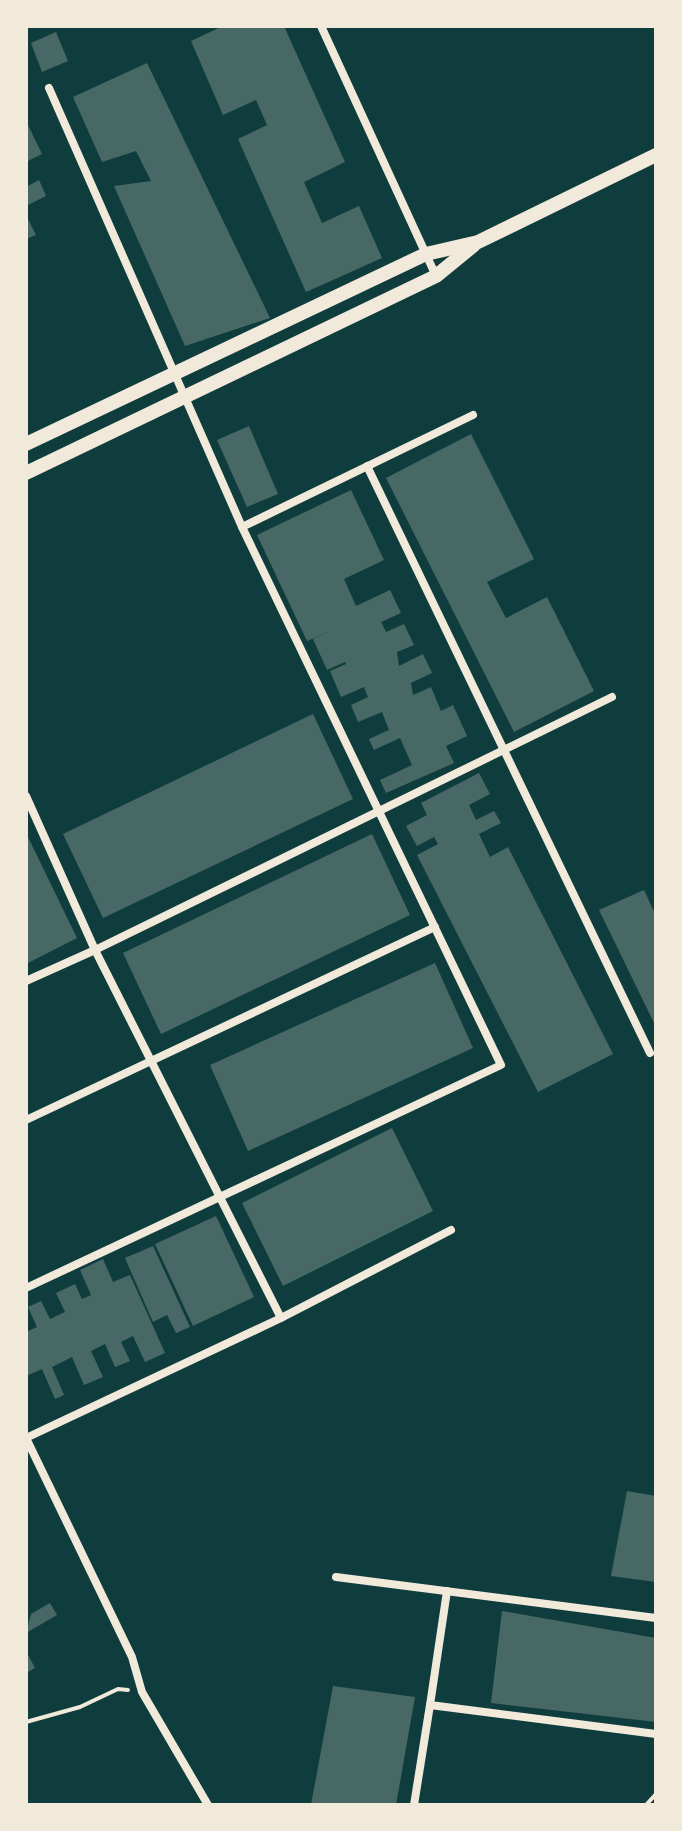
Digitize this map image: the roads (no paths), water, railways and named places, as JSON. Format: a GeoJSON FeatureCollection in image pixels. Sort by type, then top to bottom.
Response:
{"type":"FeatureCollection","features":[{"type":"Feature","properties":{"kind":"street"},"geometry":{"type":"LineString","coordinates":[[321,26],[436,276]]}},
{"type":"Feature","properties":{"kind":"street"},"geometry":{"type":"LineString","coordinates":[[26,1288],[501,1065],[242,527],[49,88]]}},
{"type":"Feature","properties":{"kind":"street"},"geometry":{"type":"LineString","coordinates":[[26,473],[436,276],[478,242],[656,155]]}},
{"type":"Feature","properties":{"kind":"street"},"geometry":{"type":"LineString","coordinates":[[26,444],[426,254],[478,242]]}},
{"type":"Feature","properties":{"kind":"street"},"geometry":{"type":"LineString","coordinates":[[242,527],[473,415]]}},
{"type":"Feature","properties":{"kind":"street"},"geometry":{"type":"LineString","coordinates":[[367,466],[650,1053]]}},
{"type":"Feature","properties":{"kind":"street"},"geometry":{"type":"LineString","coordinates":[[26,981],[612,697]]}},
{"type":"Feature","properties":{"kind":"street"},"geometry":{"type":"LineString","coordinates":[[26,796],[95,950],[281,1318]]}},
{"type":"Feature","properties":{"kind":"street"},"geometry":{"type":"LineString","coordinates":[[26,1120],[435,927]]}},
{"type":"Feature","properties":{"kind":"street"},"geometry":{"type":"LineString","coordinates":[[208,1805],[142,1692],[132,1657],[26,1438],[281,1318],[451,1230]]}},
{"type":"Feature","properties":{"kind":"street"},"geometry":{"type":"LineString","coordinates":[[336,1577],[656,1618]]}},
{"type":"Feature","properties":{"kind":"street"},"geometry":{"type":"LineString","coordinates":[[414,1805],[447,1591]]}},
{"type":"Feature","properties":{"kind":"street"},"geometry":{"type":"LineString","coordinates":[[430,1705],[656,1734]]}}]}
